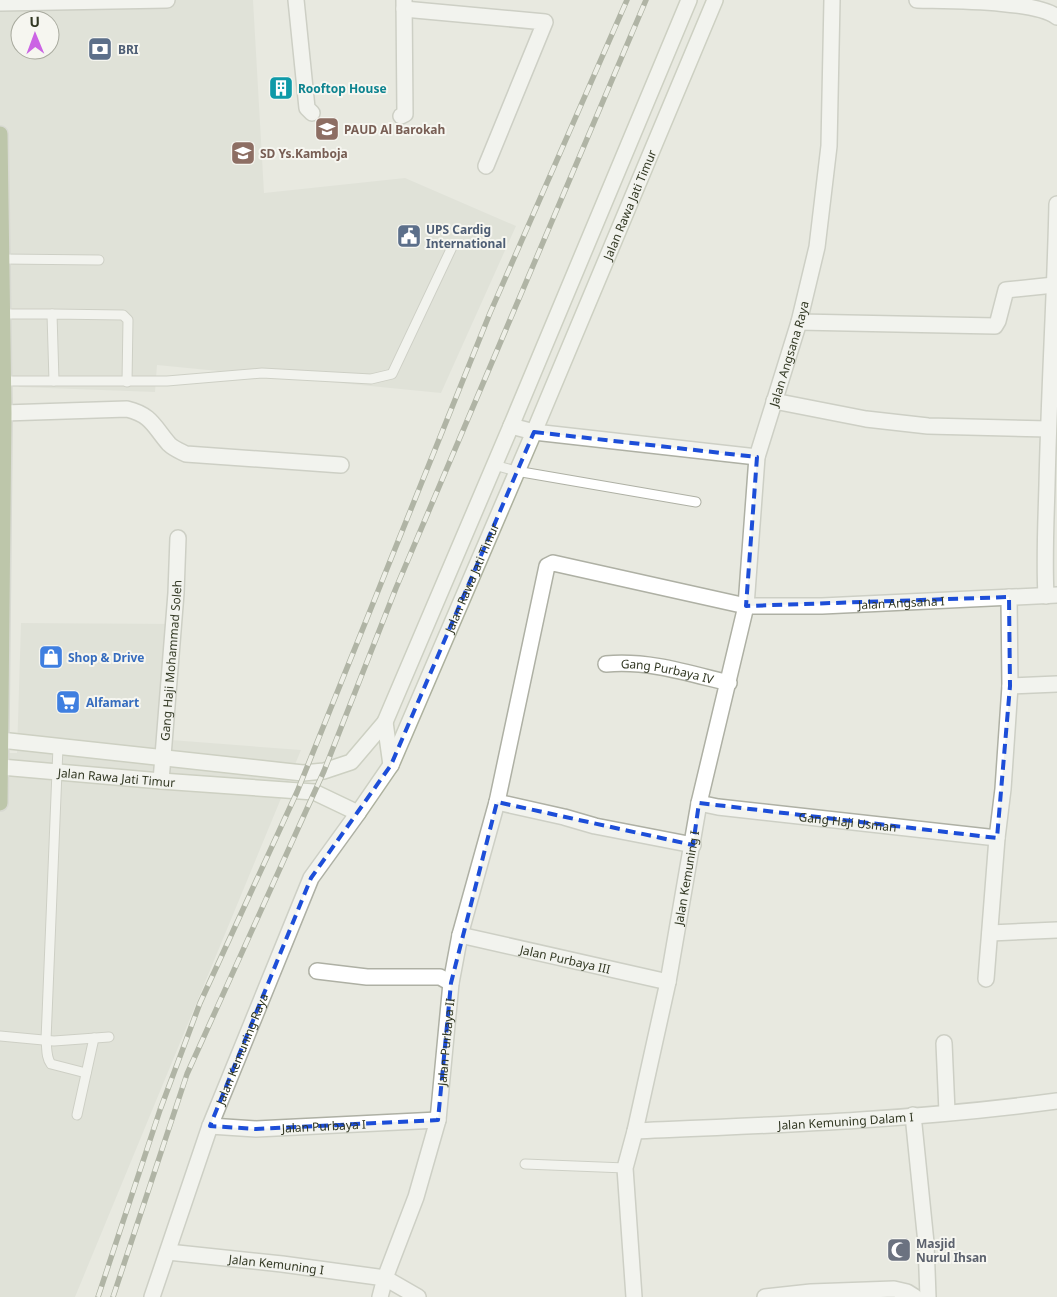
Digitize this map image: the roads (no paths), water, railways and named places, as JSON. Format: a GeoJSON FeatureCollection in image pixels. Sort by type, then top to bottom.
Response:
{"type":"FeatureCollection","features":[{"type":"Feature","properties":{"kind":"main road"},"geometry":{"type":"LineString","coordinates":[[0,134],[4,381],[0,803]]}},
{"type":"Feature","properties":{"kind":"street"},"geometry":{"type":"LineString","coordinates":[[0,4],[167,0]]}},
{"type":"Feature","properties":{"kind":"street"},"geometry":{"type":"LineString","coordinates":[[296,0],[308,108],[312,113]]}},
{"type":"Feature","properties":{"kind":"street","name":"Jalan Rawa Jati Timur"},"geometry":{"type":"LineString","coordinates":[[0,740],[303,773],[324,771],[351,762],[385,722],[689,0]]}},
{"type":"Feature","properties":{"kind":"street","name":"Jalan Rawa Jati Timur"},"geometry":{"type":"LineString","coordinates":[[1,767],[161,782],[314,792],[358,813],[391,765],[534,432],[715,0]]}},
{"type":"Feature","properties":{"kind":"street","name":"Jalan Angsana Raya"},"geometry":{"type":"LineString","coordinates":[[757,457],[799,322],[817,247],[829,146],[832,0]]}},
{"type":"Feature","properties":{"kind":"street"},"geometry":{"type":"LineString","coordinates":[[917,0],[1002,4],[1036,8],[1051,12],[1057,17]]}},
{"type":"Feature","properties":{"kind":"street"},"geometry":{"type":"LineString","coordinates":[[401,116],[405,114],[404,5],[545,22],[486,166]]}},
{"type":"Feature","properties":{"kind":"street"},"geometry":{"type":"LineString","coordinates":[[654,83],[676,93]]}},
{"type":"Feature","properties":{"kind":"street"},"geometry":{"type":"LineString","coordinates":[[1051,595],[1045,572],[1048,429],[1054,362],[1057,204]]}},
{"type":"Feature","properties":{"kind":"street"},"geometry":{"type":"LineString","coordinates":[[799,322],[994,326],[998,322],[1006,290],[1056,277]]}},
{"type":"Feature","properties":{"kind":"street"},"geometry":{"type":"LineString","coordinates":[[774,401],[866,419],[928,426],[1048,429]]}},
{"type":"Feature","properties":{"kind":"street"},"geometry":{"type":"LineString","coordinates":[[4,413],[127,409],[144,415],[155,424],[170,444],[186,454],[341,465]]}},
{"type":"Feature","properties":{"kind":"street"},"geometry":{"type":"LineString","coordinates":[[511,426],[534,432],[757,457]]}},
{"type":"Feature","properties":{"kind":"street","name":"Jalan Kemuning I"},"geometry":{"type":"LineString","coordinates":[[634,1297],[625,1168],[635,1132],[668,982],[700,803],[746,606],[757,457]]}},
{"type":"Feature","properties":{"kind":"street","name":"Gang Haji Mohammad Soleh"},"geometry":{"type":"LineString","coordinates":[[161,782],[176,593],[178,538]]}},
{"type":"Feature","properties":{"kind":"street","name":"Jalan Angsana I"},"geometry":{"type":"LineString","coordinates":[[497,802],[546,566],[553,563],[746,606],[822,606],[1051,595]]}},
{"type":"Feature","properties":{"kind":"street"},"geometry":{"type":"LineString","coordinates":[[986,978],[1010,686],[1009,597]]}},
{"type":"Feature","properties":{"kind":"street","name":"Gang Purbaya IV"},"geometry":{"type":"LineString","coordinates":[[606,664],[645,663],[729,683]]}},
{"type":"Feature","properties":{"kind":"street"},"geometry":{"type":"LineString","coordinates":[[1010,686],[1057,684]]}},
{"type":"Feature","properties":{"kind":"street"},"geometry":{"type":"LineString","coordinates":[[385,722],[391,765]]}},
{"type":"Feature","properties":{"kind":"street"},"geometry":{"type":"LineString","coordinates":[[497,802],[595,826],[693,845]]}},
{"type":"Feature","properties":{"kind":"street","name":"Jalan Purbaya II"},"geometry":{"type":"LineString","coordinates":[[380,1297],[384,1278],[416,1197],[438,1120],[450,983],[460,935],[497,802]]}},
{"type":"Feature","properties":{"kind":"street","name":"Gang Haji Usman"},"geometry":{"type":"LineString","coordinates":[[700,803],[727,808],[997,838]]}},
{"type":"Feature","properties":{"kind":"street","name":"Jalan Kemuning Raya"},"geometry":{"type":"LineString","coordinates":[[152,1297],[210,1126],[311,878],[358,813]]}},
{"type":"Feature","properties":{"kind":"street"},"geometry":{"type":"LineString","coordinates":[[990,932],[1057,930]]}},
{"type":"Feature","properties":{"kind":"street","name":"Jalan Purbaya III"},"geometry":{"type":"LineString","coordinates":[[460,935],[668,982]]}},
{"type":"Feature","properties":{"kind":"street"},"geometry":{"type":"LineString","coordinates":[[317,971],[367,978],[440,977],[450,983]]}},
{"type":"Feature","properties":{"kind":"street"},"geometry":{"type":"LineString","coordinates":[[944,1043],[947,1112]]}},
{"type":"Feature","properties":{"kind":"street","name":"Jalan Kemuning Dalam I"},"geometry":{"type":"LineString","coordinates":[[635,1132],[855,1121],[1057,1101]]}},
{"type":"Feature","properties":{"kind":"street"},"geometry":{"type":"LineString","coordinates":[[913,1115],[926,1243],[928,1297]]}},
{"type":"Feature","properties":{"kind":"street","name":"Jalan Purbaya I"},"geometry":{"type":"LineString","coordinates":[[210,1126],[256,1129],[438,1120]]}},
{"type":"Feature","properties":{"kind":"street","name":"Jalan Kemuning I"},"geometry":{"type":"LineString","coordinates":[[168,1252],[282,1264],[384,1278]]}},
{"type":"Feature","properties":{"kind":"street"},"geometry":{"type":"LineString","coordinates":[[384,1278],[418,1297]]}},
{"type":"Feature","properties":{"kind":"street"},"geometry":{"type":"LineString","coordinates":[[765,1297],[811,1292],[894,1289],[907,1292],[915,1297]]}},
{"type":"Feature","properties":{"kind":"lane"},"geometry":{"type":"LineString","coordinates":[[4,381],[167,382],[262,372],[372,379],[392,374],[452,245]]}},
{"type":"Feature","properties":{"kind":"lane"},"geometry":{"type":"LineString","coordinates":[[2,259],[99,260]]}},
{"type":"Feature","properties":{"kind":"lane"},"geometry":{"type":"LineString","coordinates":[[3,314],[123,314],[128,320],[128,382]]}},
{"type":"Feature","properties":{"kind":"lane"},"geometry":{"type":"LineString","coordinates":[[52,314],[54,381]]}},
{"type":"Feature","properties":{"kind":"lane"},"geometry":{"type":"LineString","coordinates":[[494,465],[516,471],[696,502]]}},
{"type":"Feature","properties":{"kind":"lane"},"geometry":{"type":"LineString","coordinates":[[58,747],[46,1040],[48,1061],[51,1064],[86,1073]]}},
{"type":"Feature","properties":{"kind":"lane"},"geometry":{"type":"LineString","coordinates":[[0,1036],[46,1040],[109,1037]]}},
{"type":"Feature","properties":{"kind":"lane"},"geometry":{"type":"LineString","coordinates":[[77,1115],[94,1038]]}},
{"type":"Feature","properties":{"kind":"lane"},"geometry":{"type":"LineString","coordinates":[[525,1164],[625,1168]]}},
{"type":"Feature","properties":{"kind":"railway"},"geometry":{"type":"LineString","coordinates":[[98,1297],[160,1110],[200,1003],[297,792],[490,313],[627,0]]}},
{"type":"Feature","properties":{"kind":"railway"},"geometry":{"type":"LineString","coordinates":[[113,1297],[187,1074],[324,771],[396,588],[646,0]]}},
{"type":"Feature","properties":{"kind":"place","name":"BRI"},"geometry":{"type":"Point","coordinates":[100,49]}},
{"type":"Feature","properties":{"kind":"place","name":"Rooftop House"},"geometry":{"type":"Point","coordinates":[281,88]}},
{"type":"Feature","properties":{"kind":"place","name":"PAUD Al Barokah"},"geometry":{"type":"Point","coordinates":[327,129]}},
{"type":"Feature","properties":{"kind":"place","name":"SD Ys.Kamboja"},"geometry":{"type":"Point","coordinates":[243,153]}},
{"type":"Feature","properties":{"kind":"place","name":"UPS Cardig International"},"geometry":{"type":"Point","coordinates":[409,236]}},
{"type":"Feature","properties":{"kind":"place","name":"Shop & Drive"},"geometry":{"type":"Point","coordinates":[51,657]}},
{"type":"Feature","properties":{"kind":"place","name":"Alfamart"},"geometry":{"type":"Point","coordinates":[68,702]}},
{"type":"Feature","properties":{"kind":"place","name":"Masjid Nurul Ihsan"},"geometry":{"type":"Point","coordinates":[899,1250]}}]}
